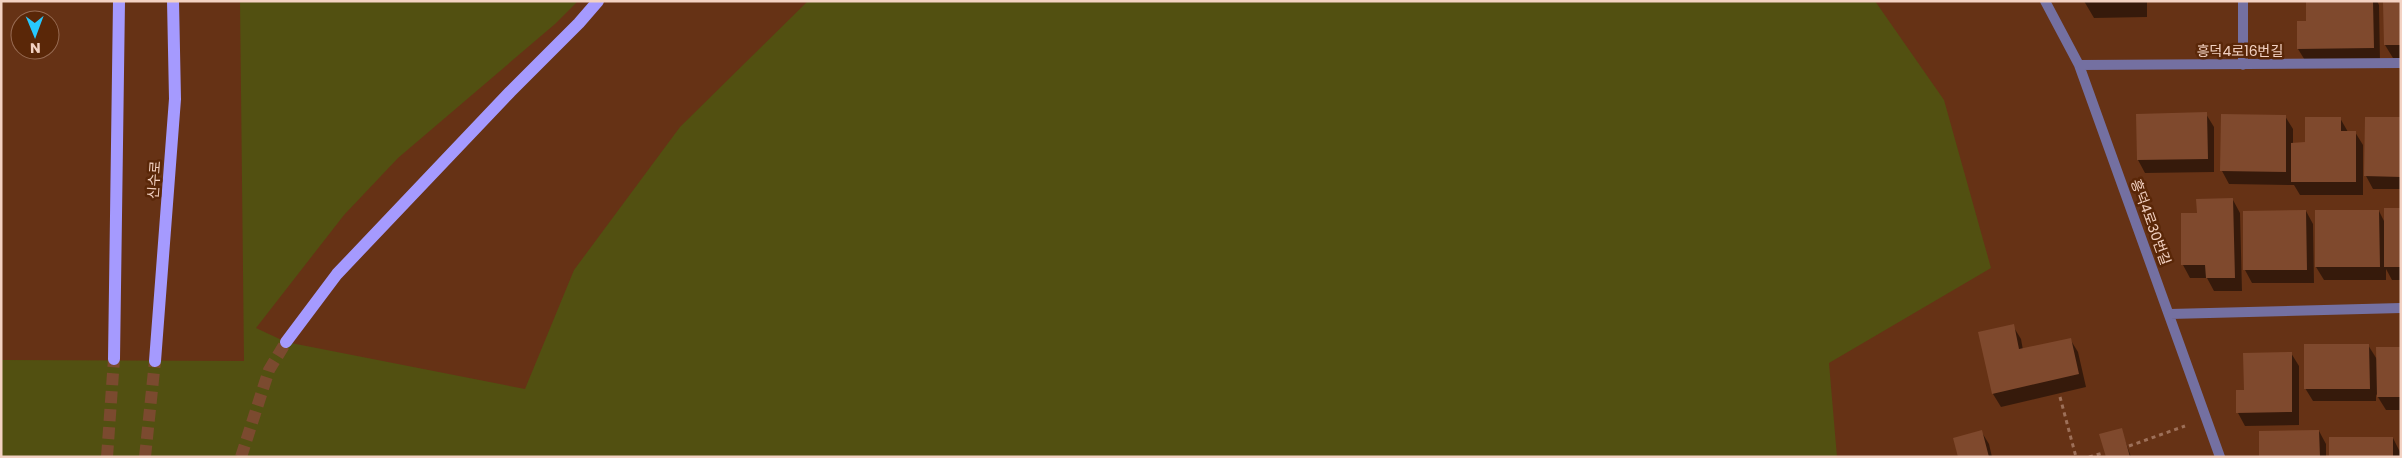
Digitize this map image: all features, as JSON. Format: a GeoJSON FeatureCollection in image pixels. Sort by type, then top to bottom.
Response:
{"type":"FeatureCollection","features":[{"type":"Feature","properties":{"kind":"main road"},"geometry":{"type":"LineString","coordinates":[[114,359],[118,1]]}},
{"type":"Feature","properties":{"kind":"main road","name":"신수로"},"geometry":{"type":"LineString","coordinates":[[155,360],[175,99],[173,1]]}},
{"type":"Feature","properties":{"kind":"main road"},"geometry":{"type":"LineString","coordinates":[[286,342],[337,274],[598,1]]}},
{"type":"Feature","properties":{"kind":"street","name":"흥덕4로30번길"},"geometry":{"type":"LineString","coordinates":[[2045,1],[2079,66],[2220,457]]}},
{"type":"Feature","properties":{"kind":"street"},"geometry":{"type":"LineString","coordinates":[[2243,1],[2243,65]]}},
{"type":"Feature","properties":{"kind":"street","name":"흥덕4로16번길"},"geometry":{"type":"LineString","coordinates":[[2079,66],[2401,63]]}},
{"type":"Feature","properties":{"kind":"street"},"geometry":{"type":"LineString","coordinates":[[2170,314],[2401,308]]}},
{"type":"Feature","properties":{"kind":"path"},"geometry":{"type":"LineString","coordinates":[[2060,397],[2076,457]]}},
{"type":"Feature","properties":{"kind":"path"},"geometry":{"type":"LineString","coordinates":[[2129,446],[2207,418]]}},
{"type":"Feature","properties":{"kind":"path"},"geometry":{"type":"LineString","coordinates":[[2088,457],[2103,453]]}},
{"type":"Feature","properties":{"kind":"shaded area"},"geometry":{"type":"Polygon","coordinates":[[[240,1],[578,1],[555,24],[398,158],[344,215],[256,328],[286,342],[525,389],[574,270],[680,127],[808,1],[1875,1],[1944,100],[1991,268],[1829,363],[1837,457],[1,457],[1,360],[244,361],[240,1]]]}},
{"type":"Feature","properties":{"kind":"building"},"geometry":{"type":"Polygon","coordinates":[[[2306,1],[2373,1],[2374,48],[2297,49],[2297,21],[2306,21],[2306,1]]]}},
{"type":"Feature","properties":{"kind":"building"},"geometry":{"type":"Polygon","coordinates":[[[2383,1],[2401,1],[2401,45],[2384,45],[2383,1]]]}},
{"type":"Feature","properties":{"kind":"building"},"geometry":{"type":"Polygon","coordinates":[[[2207,112],[2208,159],[2137,160],[2136,114],[2207,112]]]}},
{"type":"Feature","properties":{"kind":"building"},"geometry":{"type":"Polygon","coordinates":[[[2221,114],[2286,115],[2286,172],[2220,171],[2221,114]]]}},
{"type":"Feature","properties":{"kind":"building"},"geometry":{"type":"Polygon","coordinates":[[[2305,117],[2341,117],[2341,131],[2356,131],[2356,182],[2291,182],[2291,143],[2305,142],[2305,117]]]}},
{"type":"Feature","properties":{"kind":"building"},"geometry":{"type":"Polygon","coordinates":[[[2365,117],[2401,117],[2401,177],[2364,176],[2365,117]]]}},
{"type":"Feature","properties":{"kind":"building"},"geometry":{"type":"Polygon","coordinates":[[[2233,198],[2235,278],[2206,278],[2205,265],[2181,265],[2181,213],[2197,213],[2196,199],[2233,198]]]}},
{"type":"Feature","properties":{"kind":"building"},"geometry":{"type":"Polygon","coordinates":[[[2384,208],[2401,208],[2401,267],[2384,267],[2384,208]]]}},
{"type":"Feature","properties":{"kind":"building"},"geometry":{"type":"Polygon","coordinates":[[[2306,210],[2307,270],[2243,270],[2243,211],[2306,210]]]}},
{"type":"Feature","properties":{"kind":"building"},"geometry":{"type":"Polygon","coordinates":[[[2315,210],[2379,210],[2380,267],[2315,267],[2315,210]]]}},
{"type":"Feature","properties":{"kind":"building"},"geometry":{"type":"Polygon","coordinates":[[[2014,324],[2019,349],[2071,338],[2079,374],[1992,394],[1978,332],[2014,324]]]}},
{"type":"Feature","properties":{"kind":"building"},"geometry":{"type":"Polygon","coordinates":[[[2304,344],[2369,344],[2370,389],[2304,389],[2304,344]]]}},
{"type":"Feature","properties":{"kind":"building"},"geometry":{"type":"Polygon","coordinates":[[[2376,347],[2401,347],[2401,397],[2377,397],[2376,347]]]}},
{"type":"Feature","properties":{"kind":"building"},"geometry":{"type":"Polygon","coordinates":[[[2292,352],[2292,412],[2236,413],[2236,390],[2244,390],[2243,353],[2292,352]]]}},
{"type":"Feature","properties":{"kind":"building"},"geometry":{"type":"Polygon","coordinates":[[[2122,428],[2130,457],[2106,457],[2099,434],[2122,428]]]}},
{"type":"Feature","properties":{"kind":"building"},"geometry":{"type":"Polygon","coordinates":[[[1982,430],[1989,457],[1958,457],[1953,438],[1982,430]]]}},
{"type":"Feature","properties":{"kind":"building"},"geometry":{"type":"Polygon","coordinates":[[[2319,430],[2320,457],[2259,457],[2259,431],[2319,430]]]}},
{"type":"Feature","properties":{"kind":"building"},"geometry":{"type":"Polygon","coordinates":[[[2329,437],[2393,437],[2393,457],[2329,457],[2329,437]]]}},
{"type":"Feature","properties":{"kind":"tunnel"},"geometry":{"type":"LineString","coordinates":[[241,457],[269,370],[286,342]]}},
{"type":"Feature","properties":{"kind":"tunnel"},"geometry":{"type":"LineString","coordinates":[[107,457],[114,359]]}},
{"type":"Feature","properties":{"kind":"tunnel"},"geometry":{"type":"LineString","coordinates":[[145,457],[155,361]]}}]}
